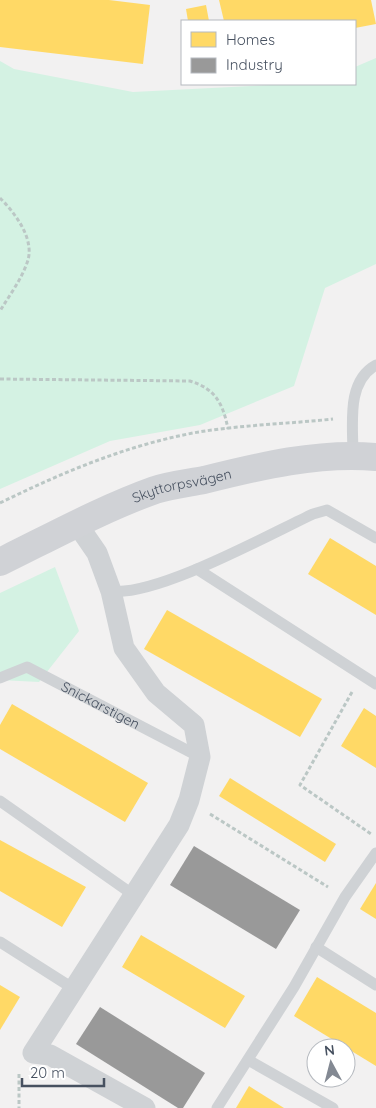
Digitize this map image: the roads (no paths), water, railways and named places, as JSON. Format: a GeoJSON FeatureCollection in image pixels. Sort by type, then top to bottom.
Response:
{"type":"FeatureCollection","features":[{"type":"Feature","properties":{"kind":"street","name":"Skyttorpsvägen"},"geometry":{"type":"LineString","coordinates":[[0,562],[77,524],[156,490],[248,469],[323,457],[365,456]]}},
{"type":"Feature","properties":{"kind":"street"},"geometry":{"type":"LineString","coordinates":[[77,524],[97,553],[111,591],[124,648],[156,693],[194,725],[200,757],[189,800],[179,825],[33,1053],[50,1054],[145,1108]]}},
{"type":"Feature","properties":{"kind":"lane"},"geometry":{"type":"LineString","coordinates":[[365,456],[354,418],[356,387],[367,369],[376,365]]}},
{"type":"Feature","properties":{"kind":"lane"},"geometry":{"type":"LineString","coordinates":[[111,591],[123,592],[143,589],[196,569],[313,514],[327,510],[376,538]]}},
{"type":"Feature","properties":{"kind":"lane"},"geometry":{"type":"LineString","coordinates":[[196,569],[376,684]]}},
{"type":"Feature","properties":{"kind":"lane","name":"Snickarstigen"},"geometry":{"type":"LineString","coordinates":[[0,678],[27,667],[200,757]]}},
{"type":"Feature","properties":{"kind":"lane"},"geometry":{"type":"LineString","coordinates":[[0,801],[135,896]]}},
{"type":"Feature","properties":{"kind":"lane"},"geometry":{"type":"LineString","coordinates":[[218,1108],[346,898],[376,853]]}},
{"type":"Feature","properties":{"kind":"lane"},"geometry":{"type":"LineString","coordinates":[[0,942],[74,989]]}},
{"type":"Feature","properties":{"kind":"lane"},"geometry":{"type":"LineString","coordinates":[[316,947],[376,985]]}},
{"type":"Feature","properties":{"kind":"lane"},"geometry":{"type":"LineString","coordinates":[[248,1060],[333,1108]]}}]}
